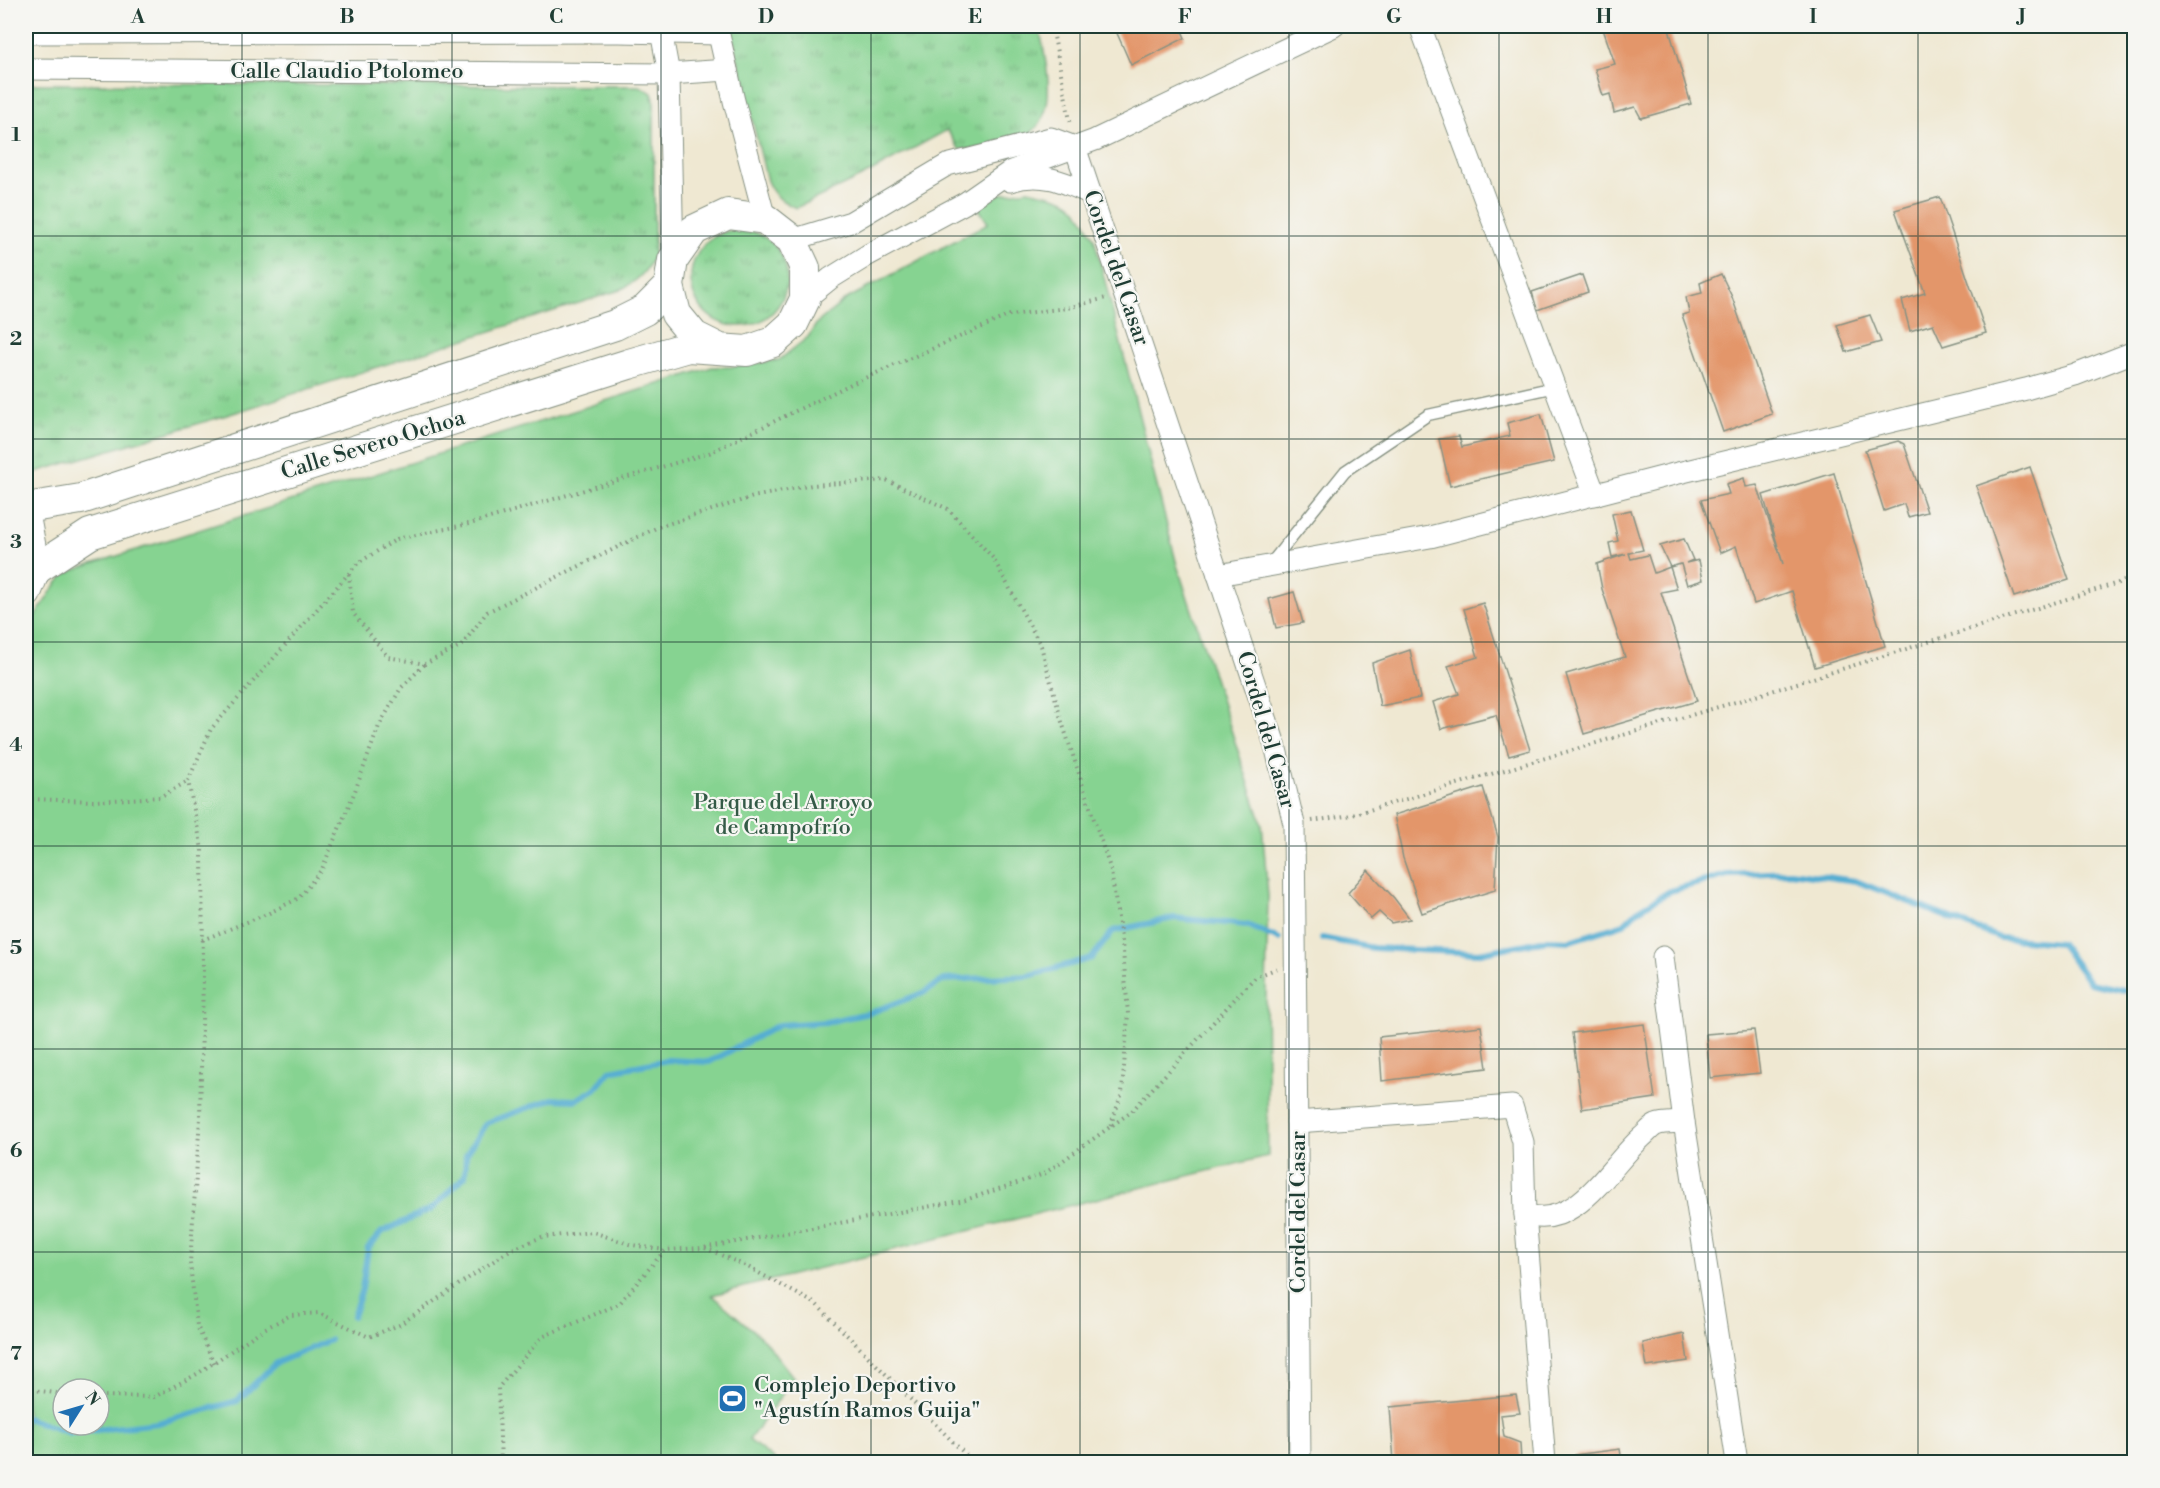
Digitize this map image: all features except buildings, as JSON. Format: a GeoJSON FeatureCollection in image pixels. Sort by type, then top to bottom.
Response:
{"type":"FeatureCollection","features":[{"type":"Feature","properties":{"kind":"main road"},"geometry":{"type":"LineString","coordinates":[[728,214],[765,219],[792,240],[805,268],[805,300],[793,324],[773,342],[747,351],[720,349],[694,336],[676,314],[671,273],[694,230],[728,214]]}},
{"type":"Feature","properties":{"kind":"main road","name":"Calle Severo Ochoa"},"geometry":{"type":"LineString","coordinates":[[26,508],[81,499],[615,325],[645,310],[671,273]]}},
{"type":"Feature","properties":{"kind":"main road","name":"Calle Severo Ochoa"},"geometry":{"type":"LineString","coordinates":[[30,582],[90,534],[101,530],[687,347],[720,349]]}},
{"type":"Feature","properties":{"kind":"main road"},"geometry":{"type":"LineString","coordinates":[[26,522],[30,582]]}},
{"type":"Feature","properties":{"kind":"street"},"geometry":{"type":"LineString","coordinates":[[805,300],[840,272],[965,203],[1011,171],[1095,141],[1334,26]]}},
{"type":"Feature","properties":{"kind":"street"},"geometry":{"type":"LineString","coordinates":[[1420,26],[1595,495]]}},
{"type":"Feature","properties":{"kind":"street"},"geometry":{"type":"LineString","coordinates":[[661,29],[669,74],[671,273]]}},
{"type":"Feature","properties":{"kind":"street"},"geometry":{"type":"LineString","coordinates":[[718,30],[765,219]]}},
{"type":"Feature","properties":{"kind":"street","name":"Calle Claudio Ptolomeo"},"geometry":{"type":"LineString","coordinates":[[26,33],[718,30]]}},
{"type":"Feature","properties":{"kind":"street","name":"Calle Claudio Ptolomeo"},"geometry":{"type":"LineString","coordinates":[[26,69],[669,74],[727,70]]}},
{"type":"Feature","properties":{"kind":"street"},"geometry":{"type":"LineString","coordinates":[[792,240],[851,222],[947,165],[1051,138],[1075,147]]}},
{"type":"Feature","properties":{"kind":"street","name":"Cordel del Casar"},"geometry":{"type":"LineString","coordinates":[[1075,147],[1275,745],[1294,824],[1300,1462]]}},
{"type":"Feature","properties":{"kind":"street"},"geometry":{"type":"LineString","coordinates":[[971,159],[980,164],[986,188]]}},
{"type":"Feature","properties":{"kind":"street"},"geometry":{"type":"LineString","coordinates":[[986,188],[1022,177],[1053,178],[1091,194]]}},
{"type":"Feature","properties":{"kind":"street"},"geometry":{"type":"LineString","coordinates":[[1218,575],[1430,537],[2026,389],[2075,375],[2134,352]]}},
{"type":"Feature","properties":{"kind":"street"},"geometry":{"type":"LineString","coordinates":[[1663,957],[1684,1122],[1737,1462]]}},
{"type":"Feature","properties":{"kind":"street"},"geometry":{"type":"LineString","coordinates":[[1297,1122],[1512,1106],[1523,1142],[1525,1214],[1545,1462]]}},
{"type":"Feature","properties":{"kind":"street"},"geometry":{"type":"LineString","coordinates":[[1525,1214],[1537,1219],[1558,1216],[1586,1198],[1630,1148],[1656,1125],[1684,1122]]}},
{"type":"Feature","properties":{"kind":"lane"},"geometry":{"type":"LineString","coordinates":[[1270,565],[1345,471],[1428,415],[1555,387]]}},
{"type":"Feature","properties":{"kind":"path"},"geometry":{"type":"LineString","coordinates":[[1052,26],[1075,147]]}},
{"type":"Feature","properties":{"kind":"path"},"geometry":{"type":"LineString","coordinates":[[214,1363],[197,1326],[190,1263],[200,1118],[202,849],[188,781],[211,729],[358,563],[397,539],[473,523],[709,453],[851,384],[1010,315],[1067,308],[1125,294]]}},
{"type":"Feature","properties":{"kind":"path"},"geometry":{"type":"LineString","coordinates":[[202,940],[267,914],[299,898],[322,869],[379,726],[401,688],[425,664],[462,645],[487,612],[658,527],[753,497],[812,485],[886,480],[948,509],[993,558],[1041,646],[1060,719],[1111,872],[1123,951],[1128,1014],[1122,1093],[1110,1127]]}},
{"type":"Feature","properties":{"kind":"path"},"geometry":{"type":"LineString","coordinates":[[349,574],[353,613],[388,657],[425,664]]}},
{"type":"Feature","properties":{"kind":"path"},"geometry":{"type":"LineString","coordinates":[[1294,824],[1352,815],[1749,698],[2134,578]]}},
{"type":"Feature","properties":{"kind":"path"},"geometry":{"type":"LineString","coordinates":[[26,799],[96,801],[159,797],[188,781]]}},
{"type":"Feature","properties":{"kind":"path"},"geometry":{"type":"LineString","coordinates":[[111,1396],[154,1397],[197,1374],[261,1330],[291,1315],[319,1314],[369,1337],[399,1325],[510,1250],[542,1237],[593,1232],[632,1245],[665,1250],[703,1248],[965,1200],[1044,1174],[1131,1112],[1256,977],[1296,960]]}},
{"type":"Feature","properties":{"kind":"path"},"geometry":{"type":"LineString","coordinates":[[703,1248],[746,1266],[816,1304],[974,1462]]}},
{"type":"Feature","properties":{"kind":"path"},"geometry":{"type":"LineString","coordinates":[[501,1462],[498,1388],[542,1337],[619,1304],[665,1250]]}},
{"type":"Feature","properties":{"kind":"path"},"geometry":{"type":"LineString","coordinates":[[26,1389],[51,1392]]}},
{"type":"Feature","properties":{"kind":"green space"},"geometry":{"type":"Polygon","coordinates":[[[730,26],[1039,26],[1047,71],[1047,103],[1043,117],[1035,129],[1021,138],[982,148],[959,149],[947,130],[865,175],[796,208],[778,198],[767,181],[730,26]]]}},
{"type":"Feature","properties":{"kind":"green space"},"geometry":{"type":"Polygon","coordinates":[[[26,84],[640,86],[652,93],[654,99],[654,254],[641,276],[620,290],[227,415],[26,475],[26,84]]]}},
{"type":"Feature","properties":{"kind":"green space","name":"Parque del Arroyo de Campofrío"},"geometry":{"type":"Polygon","coordinates":[[[1028,190],[1053,196],[1075,208],[1094,238],[1177,565],[1262,824],[1268,896],[1266,996],[1268,1156],[712,1295],[764,1340],[794,1378],[749,1440],[777,1462],[26,1462],[26,624],[62,578],[92,564],[712,367],[779,360],[808,337],[817,323],[845,300],[988,223],[977,206],[1000,194],[1028,190]]]}},
{"type":"Feature","properties":{"kind":"green space"},"geometry":{"type":"Polygon","coordinates":[[[739,230],[757,234],[773,244],[783,260],[787,278],[783,296],[773,312],[757,322],[739,326],[721,322],[705,312],[695,296],[691,278],[695,260],[705,244],[721,234],[739,230]]]}},
{"type":"Feature","properties":{"kind":"waterway"},"geometry":{"type":"LineString","coordinates":[[1322,938],[1373,948],[1479,953],[1547,940],[1570,941],[1624,924],[1637,911],[1670,891],[1727,875],[1790,872],[1856,881],[2000,938],[2060,943],[2090,983],[2134,992]]}},
{"type":"Feature","properties":{"kind":"waterway"},"geometry":{"type":"LineString","coordinates":[[353,1316],[362,1289],[368,1248],[382,1232],[433,1208],[465,1176],[466,1155],[486,1123],[552,1099],[576,1100],[595,1089],[610,1071],[668,1060],[709,1062],[779,1025],[826,1022],[869,1013],[923,993],[944,980],[1028,976],[1092,958],[1113,931],[1174,918],[1247,925],[1279,939]]}},
{"type":"Feature","properties":{"kind":"waterway"},"geometry":{"type":"LineString","coordinates":[[26,1418],[70,1433],[158,1423],[237,1401],[276,1363],[330,1340]]}},
{"type":"Feature","properties":{"kind":"place","name":"Complejo Deportivo \"Agustín Ramos Guija\""},"geometry":{"type":"Point","coordinates":[733,1398]}}]}
